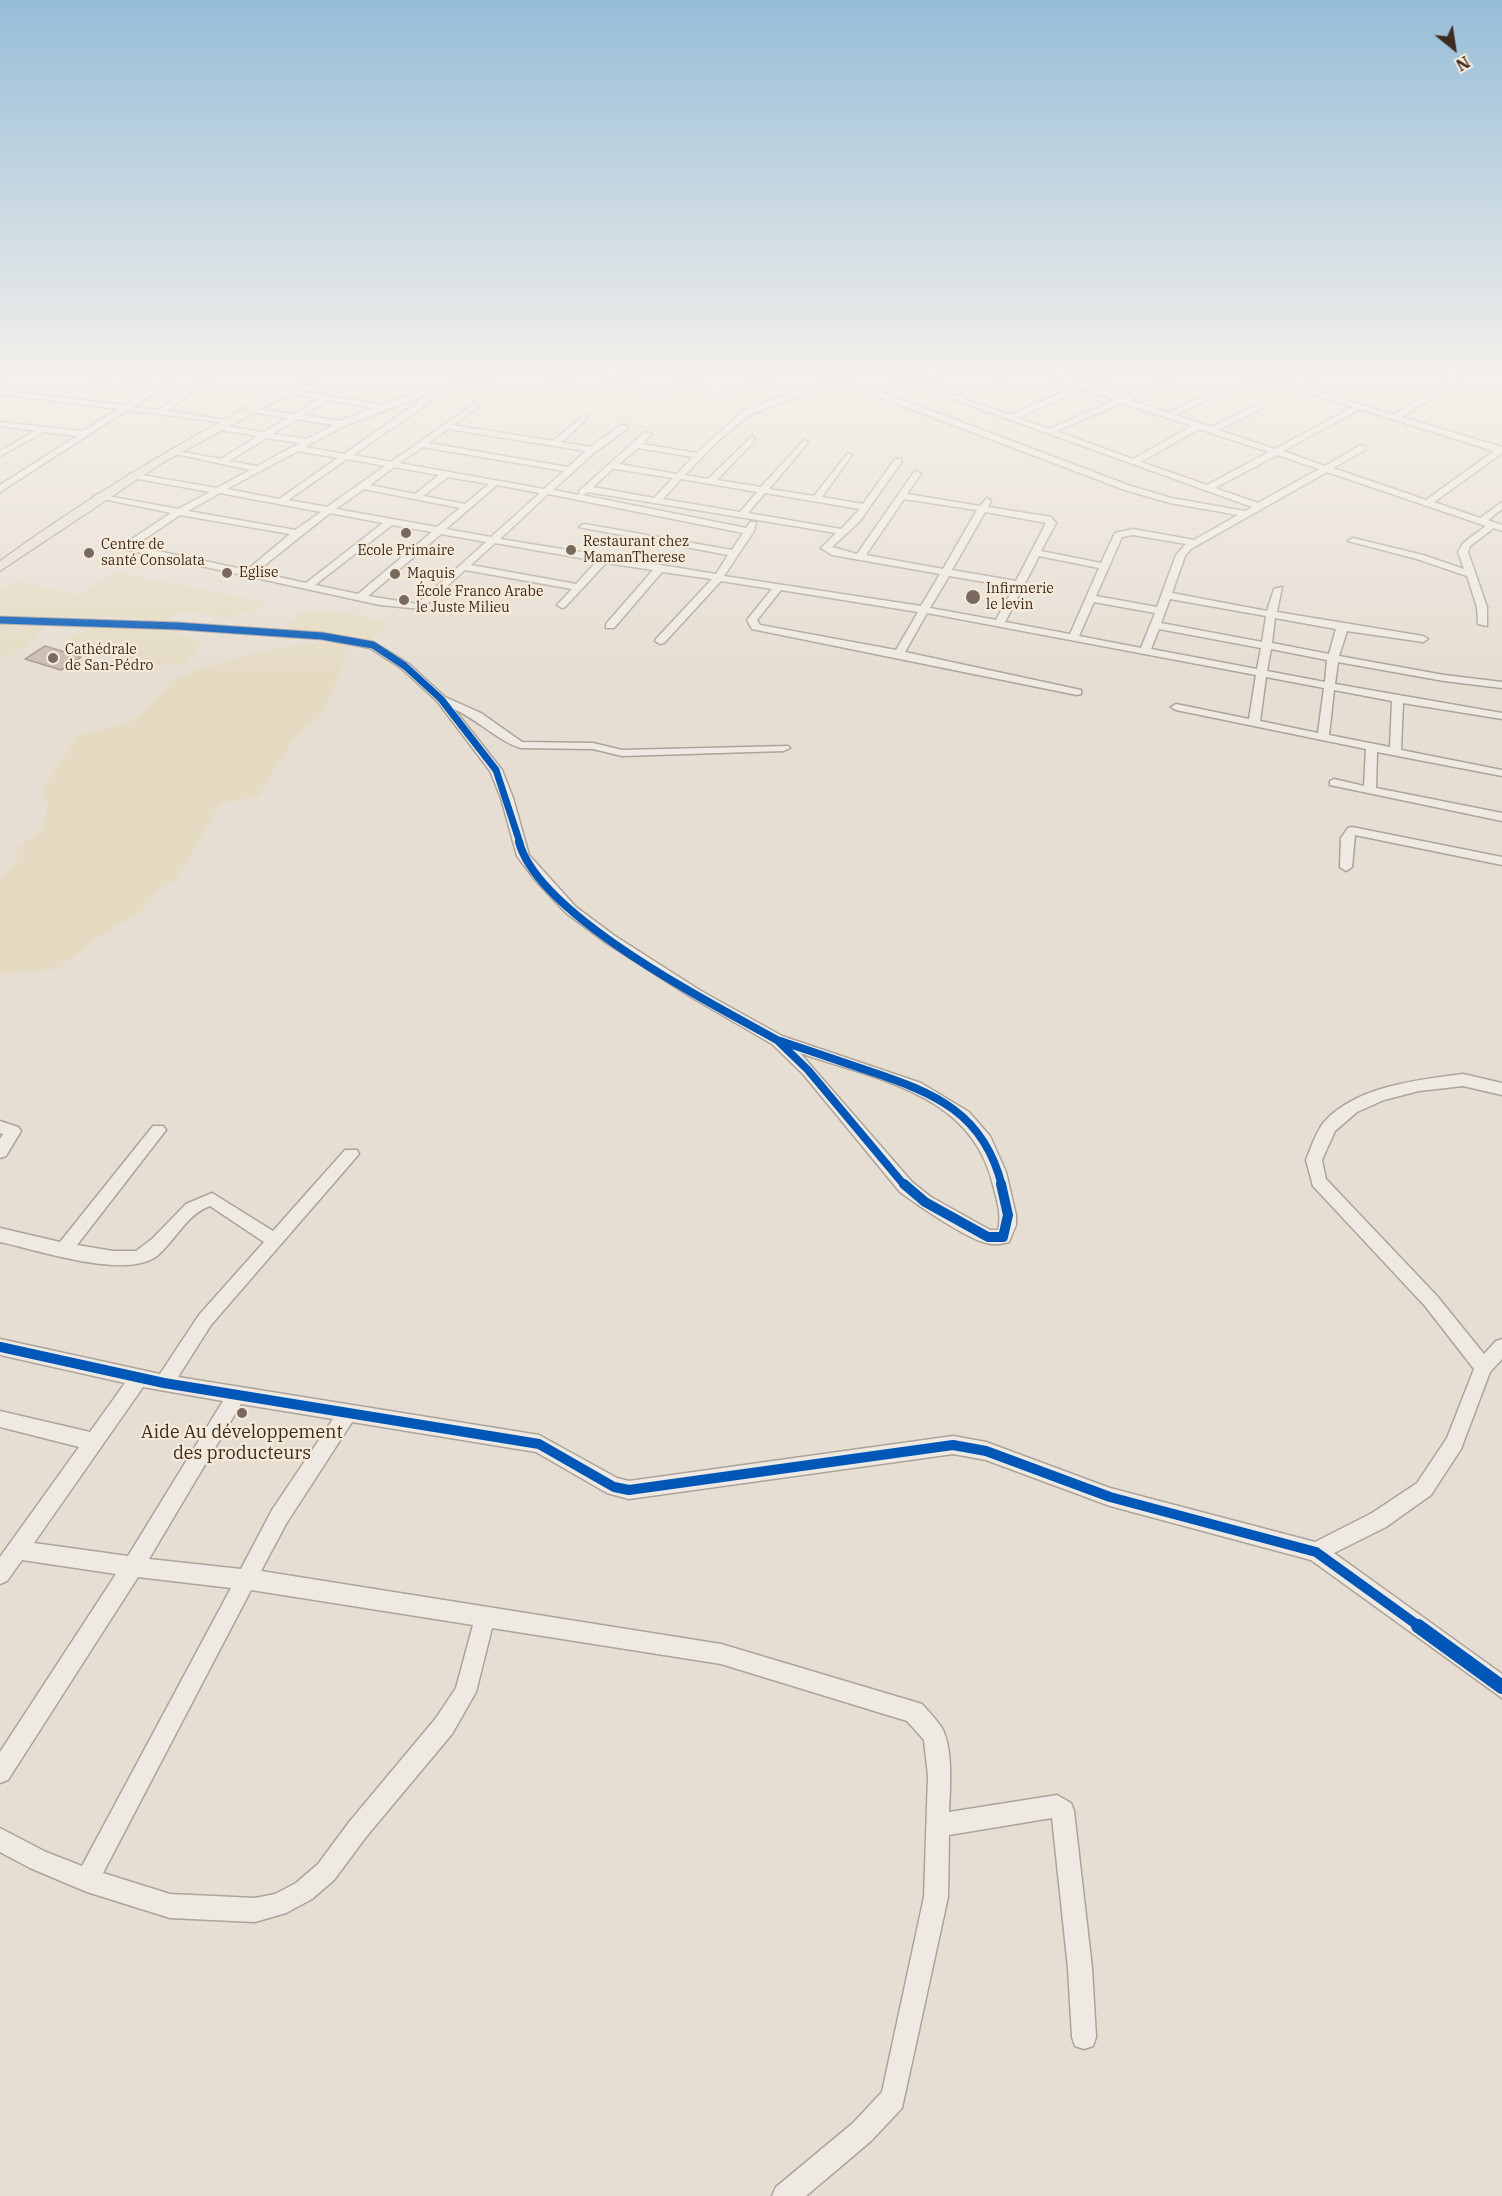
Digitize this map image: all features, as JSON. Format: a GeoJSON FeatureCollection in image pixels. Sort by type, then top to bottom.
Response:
{"type":"FeatureCollection","features":[{"type":"Feature","properties":{"kind":"main road"},"geometry":{"type":"LineString","coordinates":[[0,558],[87,497],[129,473]]}},
{"type":"Feature","properties":{"kind":"main road"},"geometry":{"type":"LineString","coordinates":[[0,567],[97,497],[133,475]]}},
{"type":"Feature","properties":{"kind":"street"},"geometry":{"type":"LineString","coordinates":[[0,489],[24,473]]}},
{"type":"Feature","properties":{"kind":"street"},"geometry":{"type":"LineString","coordinates":[[249,473],[177,513],[126,547],[360,598],[419,607],[567,473]]}},
{"type":"Feature","properties":{"kind":"street"},"geometry":{"type":"LineString","coordinates":[[280,501],[320,473]]}},
{"type":"Feature","properties":{"kind":"street"},"geometry":{"type":"LineString","coordinates":[[249,573],[297,533],[380,473]]}},
{"type":"Feature","properties":{"kind":"street"},"geometry":{"type":"LineString","coordinates":[[443,473],[578,496],[660,515],[749,531]]}},
{"type":"Feature","properties":{"kind":"street"},"geometry":{"type":"LineString","coordinates":[[578,496],[606,473]]}},
{"type":"Feature","properties":{"kind":"street"},"geometry":{"type":"LineString","coordinates":[[658,473],[865,507]]}},
{"type":"Feature","properties":{"kind":"street"},"geometry":{"type":"LineString","coordinates":[[657,500],[682,473]]}},
{"type":"Feature","properties":{"kind":"street"},"geometry":{"type":"LineString","coordinates":[[710,482],[718,473]]}},
{"type":"Feature","properties":{"kind":"street"},"geometry":{"type":"LineString","coordinates":[[743,514],[776,473]]}},
{"type":"Feature","properties":{"kind":"street"},"geometry":{"type":"LineString","coordinates":[[816,499],[835,473]]}},
{"type":"Feature","properties":{"kind":"street"},"geometry":{"type":"LineString","coordinates":[[889,473],[844,532],[826,548],[861,557],[1020,585]]}},
{"type":"Feature","properties":{"kind":"street"},"geometry":{"type":"LineString","coordinates":[[1090,473],[1170,500],[1247,514]]}},
{"type":"Feature","properties":{"kind":"street"},"geometry":{"type":"LineString","coordinates":[[1167,473],[1260,507]]}},
{"type":"Feature","properties":{"kind":"street"},"geometry":{"type":"LineString","coordinates":[[1209,488],[1237,473]]}},
{"type":"Feature","properties":{"kind":"street"},"geometry":{"type":"LineString","coordinates":[[1145,652],[1181,555],[1195,543],[1322,473]]}},
{"type":"Feature","properties":{"kind":"street"},"geometry":{"type":"LineString","coordinates":[[1338,473],[1497,526]]}},
{"type":"Feature","properties":{"kind":"street"},"geometry":{"type":"LineString","coordinates":[[1427,503],[1468,473]]}},
{"type":"Feature","properties":{"kind":"street"},"geometry":{"type":"LineString","coordinates":[[416,497],[446,474]]}},
{"type":"Feature","properties":{"kind":"street"},"geometry":{"type":"LineString","coordinates":[[861,557],[917,474]]}},
{"type":"Feature","properties":{"kind":"street"},"geometry":{"type":"LineString","coordinates":[[133,475],[604,560],[925,610],[1073,639],[1261,671],[1398,699],[1502,716]]}},
{"type":"Feature","properties":{"kind":"street"},"geometry":{"type":"LineString","coordinates":[[360,598],[495,483]]}},
{"type":"Feature","properties":{"kind":"street"},"geometry":{"type":"LineString","coordinates":[[362,486],[467,507]]}},
{"type":"Feature","properties":{"kind":"street"},"geometry":{"type":"LineString","coordinates":[[587,489],[844,532]]}},
{"type":"Feature","properties":{"kind":"street"},"geometry":{"type":"LineString","coordinates":[[902,496],[985,505],[1048,519],[1051,524],[999,625]]}},
{"type":"Feature","properties":{"kind":"street"},"geometry":{"type":"LineString","coordinates":[[97,497],[297,533]]}},
{"type":"Feature","properties":{"kind":"street"},"geometry":{"type":"LineString","coordinates":[[652,522],[672,503]]}},
{"type":"Feature","properties":{"kind":"street"},"geometry":{"type":"LineString","coordinates":[[899,654],[985,505]]}},
{"type":"Feature","properties":{"kind":"street"},"geometry":{"type":"LineString","coordinates":[[1483,520],[1502,505]]}},
{"type":"Feature","properties":{"kind":"street"},"geometry":{"type":"LineString","coordinates":[[660,641],[718,578],[759,517]]}},
{"type":"Feature","properties":{"kind":"street"},"geometry":{"type":"LineString","coordinates":[[307,586],[391,521]]}},
{"type":"Feature","properties":{"kind":"street"},"geometry":{"type":"LineString","coordinates":[[1483,624],[1482,607],[1463,552],[1466,545],[1497,526]]}},
{"type":"Feature","properties":{"kind":"street"},"geometry":{"type":"LineString","coordinates":[[584,527],[734,554]]}},
{"type":"Feature","properties":{"kind":"street"},"geometry":{"type":"LineString","coordinates":[[637,537],[645,530]]}},
{"type":"Feature","properties":{"kind":"street"},"geometry":{"type":"LineString","coordinates":[[1073,639],[1118,535],[1124,532],[1195,543]]}},
{"type":"Feature","properties":{"kind":"street"},"geometry":{"type":"LineString","coordinates":[[1353,541],[1410,554],[1469,573]]}},
{"type":"Feature","properties":{"kind":"street"},"geometry":{"type":"LineString","coordinates":[[1036,553],[1104,566]]}},
{"type":"Feature","properties":{"kind":"street"},"geometry":{"type":"LineString","coordinates":[[562,605],[604,560]]}},
{"type":"Feature","properties":{"kind":"street"},"geometry":{"type":"LineString","coordinates":[[465,567],[578,587]]}},
{"type":"Feature","properties":{"kind":"street"},"geometry":{"type":"LineString","coordinates":[[610,626],[659,569]]}},
{"type":"Feature","properties":{"kind":"street"},"geometry":{"type":"LineString","coordinates":[[779,586],[752,620],[756,627],[899,654],[1077,693]]}},
{"type":"Feature","properties":{"kind":"street"},"geometry":{"type":"LineString","coordinates":[[1254,723],[1271,614],[1279,589]]}},
{"type":"Feature","properties":{"kind":"street"},"geometry":{"type":"LineString","coordinates":[[1166,595],[1340,627],[1423,639]]}},
{"type":"Feature","properties":{"kind":"street"},"geometry":{"type":"LineString","coordinates":[[1091,598],[1160,611]]}},
{"type":"Feature","properties":{"kind":"street"},"geometry":{"type":"LineString","coordinates":[[0,620],[178,626],[322,636],[373,645],[389,654],[441,699],[496,770],[507,798],[523,856],[540,879],[571,910],[610,939],[696,994],[777,1040],[916,1087],[938,1098],[980,1130],[998,1162],[1009,1224],[1003,1237],[988,1238],[925,1202],[906,1187],[808,1070],[777,1040]]}},
{"type":"Feature","properties":{"kind":"street"},"geometry":{"type":"LineString","coordinates":[[1155,625],[1458,680],[1502,685]]}},
{"type":"Feature","properties":{"kind":"street"},"geometry":{"type":"LineString","coordinates":[[1323,737],[1333,657],[1342,632],[1340,627]]}},
{"type":"Feature","properties":{"kind":"street"},"geometry":{"type":"LineString","coordinates":[[441,699],[477,715],[521,745],[593,746],[622,753],[784,748]]}},
{"type":"Feature","properties":{"kind":"street"},"geometry":{"type":"LineString","coordinates":[[1395,752],[1398,699]]}},
{"type":"Feature","properties":{"kind":"street"},"geometry":{"type":"LineString","coordinates":[[1176,708],[1502,773]]}},
{"type":"Feature","properties":{"kind":"street"},"geometry":{"type":"LineString","coordinates":[[1370,790],[1372,747]]}},
{"type":"Feature","properties":{"kind":"street"},"geometry":{"type":"LineString","coordinates":[[1334,783],[1502,817]]}},
{"type":"Feature","properties":{"kind":"street"},"geometry":{"type":"LineString","coordinates":[[1346,867],[1347,838],[1352,831],[1502,861]]}},
{"type":"Feature","properties":{"kind":"street"},"geometry":{"type":"LineString","coordinates":[[1483,1368],[1431,1301],[1319,1182],[1314,1160],[1329,1127],[1352,1108],[1380,1096],[1419,1085],[1463,1080],[1502,1089]]}},
{"type":"Feature","properties":{"kind":"street"},"geometry":{"type":"LineString","coordinates":[[0,1127],[13,1131],[0,1152]]}},
{"type":"Feature","properties":{"kind":"street"},"geometry":{"type":"LineString","coordinates":[[65,1248],[158,1130]]}},
{"type":"Feature","properties":{"kind":"street"},"geometry":{"type":"LineString","coordinates":[[164,1383],[205,1320],[351,1154]]}},
{"type":"Feature","properties":{"kind":"street"},"geometry":{"type":"LineString","coordinates":[[0,1235],[126,1261],[139,1258],[160,1243],[194,1207],[203,1200],[212,1199],[276,1241]]}},
{"type":"Feature","properties":{"kind":"street"},"geometry":{"type":"LineString","coordinates":[[0,1347],[139,1378],[236,1396],[539,1444],[614,1487],[629,1490],[953,1445],[986,1451],[1110,1497],[1316,1552],[1502,1688]]}},
{"type":"Feature","properties":{"kind":"street"},"geometry":{"type":"LineString","coordinates":[[1316,1552],[1380,1520],[1425,1489],[1454,1443],[1483,1368],[1502,1347]]}},
{"type":"Feature","properties":{"kind":"street"},"geometry":{"type":"LineString","coordinates":[[0,1574],[139,1378]]}},
{"type":"Feature","properties":{"kind":"street"},"geometry":{"type":"LineString","coordinates":[[0,1772],[52,1689],[134,1567],[236,1396]]}},
{"type":"Feature","properties":{"kind":"street"},"geometry":{"type":"LineString","coordinates":[[87,1880],[279,1517],[347,1413]]}},
{"type":"Feature","properties":{"kind":"street"},"geometry":{"type":"LineString","coordinates":[[0,1419],[94,1442]]}},
{"type":"Feature","properties":{"kind":"street"},"geometry":{"type":"LineString","coordinates":[[17,1550],[134,1567],[245,1579],[721,1654],[914,1712],[934,1735],[939,1776],[936,1897],[893,2099],[862,2132],[785,2196]]}},
{"type":"Feature","properties":{"kind":"street"},"geometry":{"type":"LineString","coordinates":[[0,1839],[38,1860],[87,1880],[170,1906],[255,1910],[278,1905],[304,1891],[326,1872],[358,1829],[444,1725],[465,1692],[485,1617]]}},
{"type":"Feature","properties":{"kind":"street"},"geometry":{"type":"LineString","coordinates":[[938,1825],[1057,1806],[1063,1811],[1080,1968],[1084,2037]]}},
{"type":"Feature","properties":{"kind":"shaded area"},"geometry":{"type":"Polygon","coordinates":[[[117,572],[264,602],[252,611],[225,619],[185,610],[161,622],[135,618],[17,616],[0,613],[0,591],[18,581],[77,595],[117,572]]]}},
{"type":"Feature","properties":{"kind":"shaded area"},"geometry":{"type":"Polygon","coordinates":[[[305,609],[353,614],[389,622],[370,640],[349,635],[279,632],[305,609]]]}},
{"type":"Feature","properties":{"kind":"shaded area"},"geometry":{"type":"Polygon","coordinates":[[[0,625],[44,627],[23,649],[0,660],[0,625]]]}},
{"type":"Feature","properties":{"kind":"shaded area"},"geometry":{"type":"Polygon","coordinates":[[[96,627],[165,631],[203,642],[185,663],[156,666],[83,647],[66,638],[96,627]]]}},
{"type":"Feature","properties":{"kind":"shaded area"},"geometry":{"type":"Polygon","coordinates":[[[324,642],[343,644],[345,648],[342,668],[325,710],[291,743],[258,797],[221,803],[177,878],[157,892],[142,911],[95,939],[58,969],[0,974],[0,879],[22,855],[11,852],[42,829],[48,805],[42,790],[78,735],[128,724],[142,714],[172,681],[196,670],[267,650],[324,642]]]}},
{"type":"Feature","properties":{"kind":"building","name":"Cathédrale de San-Pédro"},"geometry":{"type":"Polygon","coordinates":[[[45,646],[81,657],[61,670],[25,659],[45,646]]]}},
{"type":"Feature","properties":{"kind":"cycle path"},"geometry":{"type":"LineString","coordinates":[[0,620],[178,626],[322,636],[373,645],[405,666],[441,699],[496,770],[507,798],[523,856],[540,878],[571,910],[610,939],[696,994],[777,1040],[916,1087],[963,1116],[984,1140],[998,1172],[1008,1215],[1003,1237],[988,1237],[925,1202],[906,1187],[808,1070],[777,1040]]}},
{"type":"Feature","properties":{"kind":"cycle path"},"geometry":{"type":"LineString","coordinates":[[0,1347],[164,1383],[539,1444],[614,1487],[629,1490],[953,1445],[986,1451],[1110,1497],[1316,1552],[1502,1687]]}},
{"type":"Feature","properties":{"kind":"place","name":"Ecole Primaire"},"geometry":{"type":"Point","coordinates":[406,533]}},
{"type":"Feature","properties":{"kind":"place","name":"Restaurant chez MamanTherese"},"geometry":{"type":"Point","coordinates":[571,550]}},
{"type":"Feature","properties":{"kind":"place","name":"Centre de santé Consolata"},"geometry":{"type":"Point","coordinates":[89,553]}},
{"type":"Feature","properties":{"kind":"place","name":"Eglise"},"geometry":{"type":"Point","coordinates":[227,573]}},
{"type":"Feature","properties":{"kind":"place","name":"Maquis"},"geometry":{"type":"Point","coordinates":[395,574]}},
{"type":"Feature","properties":{"kind":"place","name":"Infirmerie le levin"},"geometry":{"type":"Point","coordinates":[973,597]}},
{"type":"Feature","properties":{"kind":"place","name":"École Franco Arabe le Juste Milieu"},"geometry":{"type":"Point","coordinates":[404,600]}},
{"type":"Feature","properties":{"kind":"place","name":"Cathédrale de San-Pédro"},"geometry":{"type":"Point","coordinates":[53,658]}},
{"type":"Feature","properties":{"kind":"place","name":"Aide Au développement des producteurs"},"geometry":{"type":"Point","coordinates":[242,1413]}}]}
